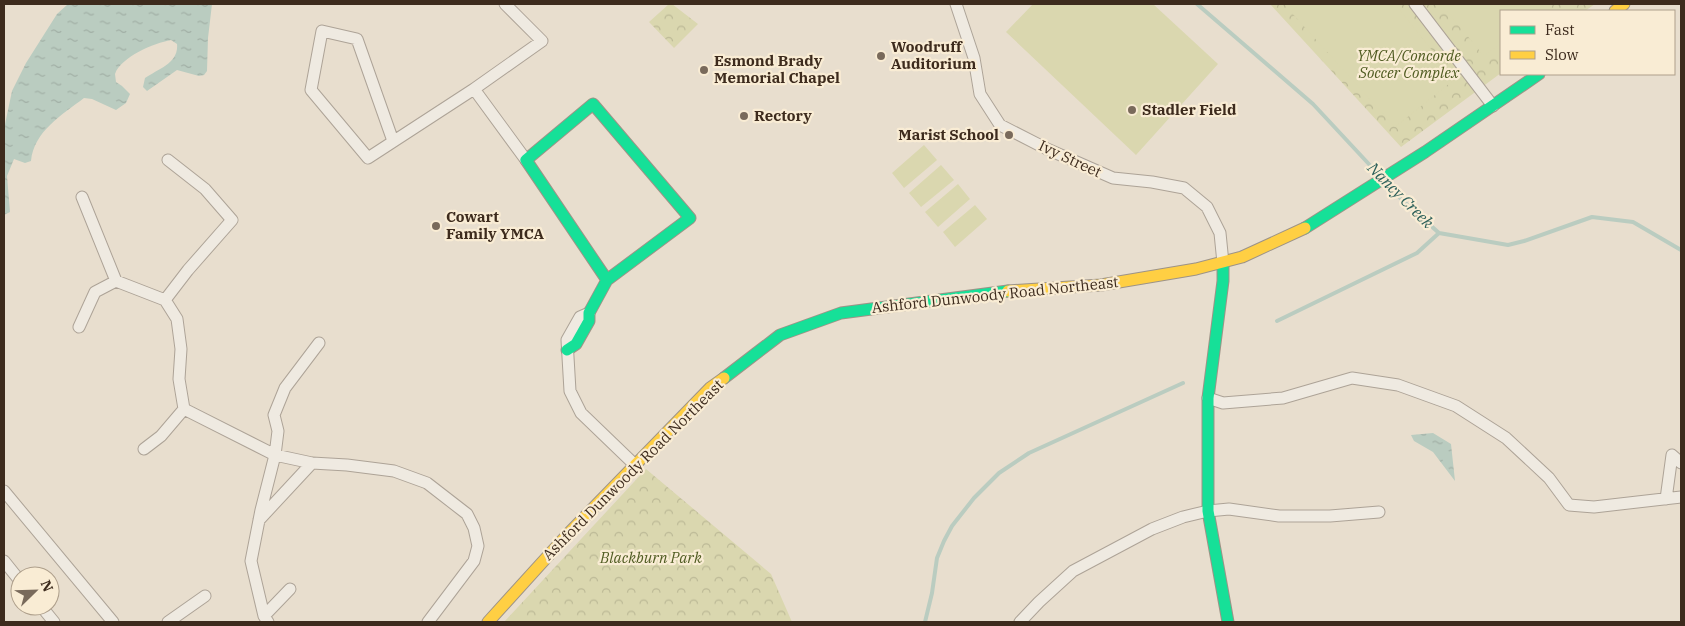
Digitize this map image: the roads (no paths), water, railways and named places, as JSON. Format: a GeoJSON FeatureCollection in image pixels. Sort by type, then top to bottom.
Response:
{"type":"FeatureCollection","features":[{"type":"Feature","properties":{"kind":"main road","name":"Ashford Dunwoody Road Northeast"},"geometry":{"type":"LineString","coordinates":[[488,622],[534,570],[710,388],[780,335],[841,313],[1003,291],[1101,284],[1223,263],[1242,257],[1301,230],[1425,152],[1539,75]]}},
{"type":"Feature","properties":{"kind":"main road"},"geometry":{"type":"LineString","coordinates":[[567,350],[576,344],[589,322],[589,313],[607,280],[690,218],[592,104],[526,160],[607,280]]}},
{"type":"Feature","properties":{"kind":"main road"},"geometry":{"type":"LineString","coordinates":[[1223,263],[1223,281],[1208,398],[1208,511],[1228,622]]}},
{"type":"Feature","properties":{"kind":"street"},"geometry":{"type":"LineString","coordinates":[[393,141],[357,39],[322,31],[312,90],[368,158],[474,89],[542,41],[505,4]]}},
{"type":"Feature","properties":{"kind":"street","name":"Ivy Street"},"geometry":{"type":"LineString","coordinates":[[956,4],[974,58],[980,94],[1000,125],[1047,149],[1113,178],[1184,188],[1206,208],[1220,233],[1223,263]]}},
{"type":"Feature","properties":{"kind":"street"},"geometry":{"type":"LineString","coordinates":[[1415,4],[1493,106]]}},
{"type":"Feature","properties":{"kind":"street"},"geometry":{"type":"LineString","coordinates":[[474,89],[526,160]]}},
{"type":"Feature","properties":{"kind":"street"},"geometry":{"type":"LineString","coordinates":[[165,300],[188,270],[232,220],[205,189],[168,160]]}},
{"type":"Feature","properties":{"kind":"street"},"geometry":{"type":"LineString","coordinates":[[82,197],[116,281],[165,300],[177,319],[180,349],[179,379],[184,409],[162,436],[144,449]]}},
{"type":"Feature","properties":{"kind":"street"},"geometry":{"type":"LineString","coordinates":[[79,327],[95,292],[116,281]]}},
{"type":"Feature","properties":{"kind":"street"},"geometry":{"type":"LineString","coordinates":[[266,619],[251,560],[275,455],[278,431],[274,415],[285,388],[319,343]]}},
{"type":"Feature","properties":{"kind":"street"},"geometry":{"type":"LineString","coordinates":[[567,350],[570,391],[581,413],[635,465]]}},
{"type":"Feature","properties":{"kind":"street"},"geometry":{"type":"LineString","coordinates":[[1208,398],[1223,403],[1283,398],[1352,378],[1398,385],[1456,406],[1506,438],[1549,478],[1569,505],[1594,507],[1681,497]]}},
{"type":"Feature","properties":{"kind":"street"},"geometry":{"type":"LineString","coordinates":[[184,409],[275,455],[312,463],[394,471],[426,483],[467,514],[474,528],[478,546],[474,562],[428,622]]}},
{"type":"Feature","properties":{"kind":"street"},"geometry":{"type":"LineString","coordinates":[[1666,499],[1672,455],[1681,463]]}},
{"type":"Feature","properties":{"kind":"street"},"geometry":{"type":"LineString","coordinates":[[259,520],[312,463]]}},
{"type":"Feature","properties":{"kind":"street"},"geometry":{"type":"LineString","coordinates":[[4,491],[113,622]]}},
{"type":"Feature","properties":{"kind":"street"},"geometry":{"type":"LineString","coordinates":[[1020,622],[1073,571],[1152,529],[1183,517],[1208,511],[1229,509],[1279,516],[1330,516],[1379,512]]}},
{"type":"Feature","properties":{"kind":"street"},"geometry":{"type":"LineString","coordinates":[[266,619],[290,588]]}},
{"type":"Feature","properties":{"kind":"street"},"geometry":{"type":"LineString","coordinates":[[168,622],[205,596]]}},
{"type":"Feature","properties":{"kind":"water"},"geometry":{"type":"Polygon","coordinates":[[[68,4],[212,4],[207,71],[204,75],[199,76],[177,70],[147,91],[143,87],[145,78],[171,61],[177,51],[177,44],[171,40],[147,48],[131,57],[118,68],[115,74],[116,82],[130,94],[126,103],[116,110],[92,99],[84,98],[58,117],[43,132],[33,150],[31,161],[25,163],[14,159],[7,176],[10,212],[4,215],[4,129],[12,91],[26,63],[57,14],[68,4]]]}},
{"type":"Feature","properties":{"kind":"water"},"geometry":{"type":"Polygon","coordinates":[[[1433,433],[1451,444],[1455,481],[1433,452],[1414,441],[1411,435],[1433,433]]]}},
{"type":"Feature","properties":{"kind":"waterway","name":"Nancy Creek"},"geometry":{"type":"LineString","coordinates":[[1197,4],[1313,104],[1380,176]]}},
{"type":"Feature","properties":{"kind":"waterway","name":"Nancy Creek"},"geometry":{"type":"LineString","coordinates":[[1385,181],[1402,200],[1439,233],[1508,245],[1592,217],[1633,222],[1681,250]]}},
{"type":"Feature","properties":{"kind":"waterway"},"geometry":{"type":"LineString","coordinates":[[1277,321],[1417,253],[1439,233]]}},
{"type":"Feature","properties":{"kind":"waterway"},"geometry":{"type":"LineString","coordinates":[[925,622],[932,593],[937,558],[944,541],[952,526],[974,498],[999,473],[1029,453],[1183,383]]}},
{"type":"Feature","properties":{"kind":"place","name":"Woodruff Auditorium"},"geometry":{"type":"Point","coordinates":[881,56]}},
{"type":"Feature","properties":{"kind":"place","name":"Esmond Brady Memorial Chapel"},"geometry":{"type":"Point","coordinates":[704,70]}},
{"type":"Feature","properties":{"kind":"place","name":"Stadler Field"},"geometry":{"type":"Point","coordinates":[1132,110]}},
{"type":"Feature","properties":{"kind":"place","name":"Rectory"},"geometry":{"type":"Point","coordinates":[744,116]}},
{"type":"Feature","properties":{"kind":"place","name":"Marist School"},"geometry":{"type":"Point","coordinates":[1009,135]}},
{"type":"Feature","properties":{"kind":"place","name":"Cowart Family YMCA"},"geometry":{"type":"Point","coordinates":[436,226]}},
{"type":"Feature","properties":{"kind":"park label","name":"YMCA/Concorde Soccer Complex"},"geometry":{"type":"Point","coordinates":[1409,64]}},
{"type":"Feature","properties":{"kind":"park label","name":"Blackburn Park"},"geometry":{"type":"Point","coordinates":[651,558]}}]}
